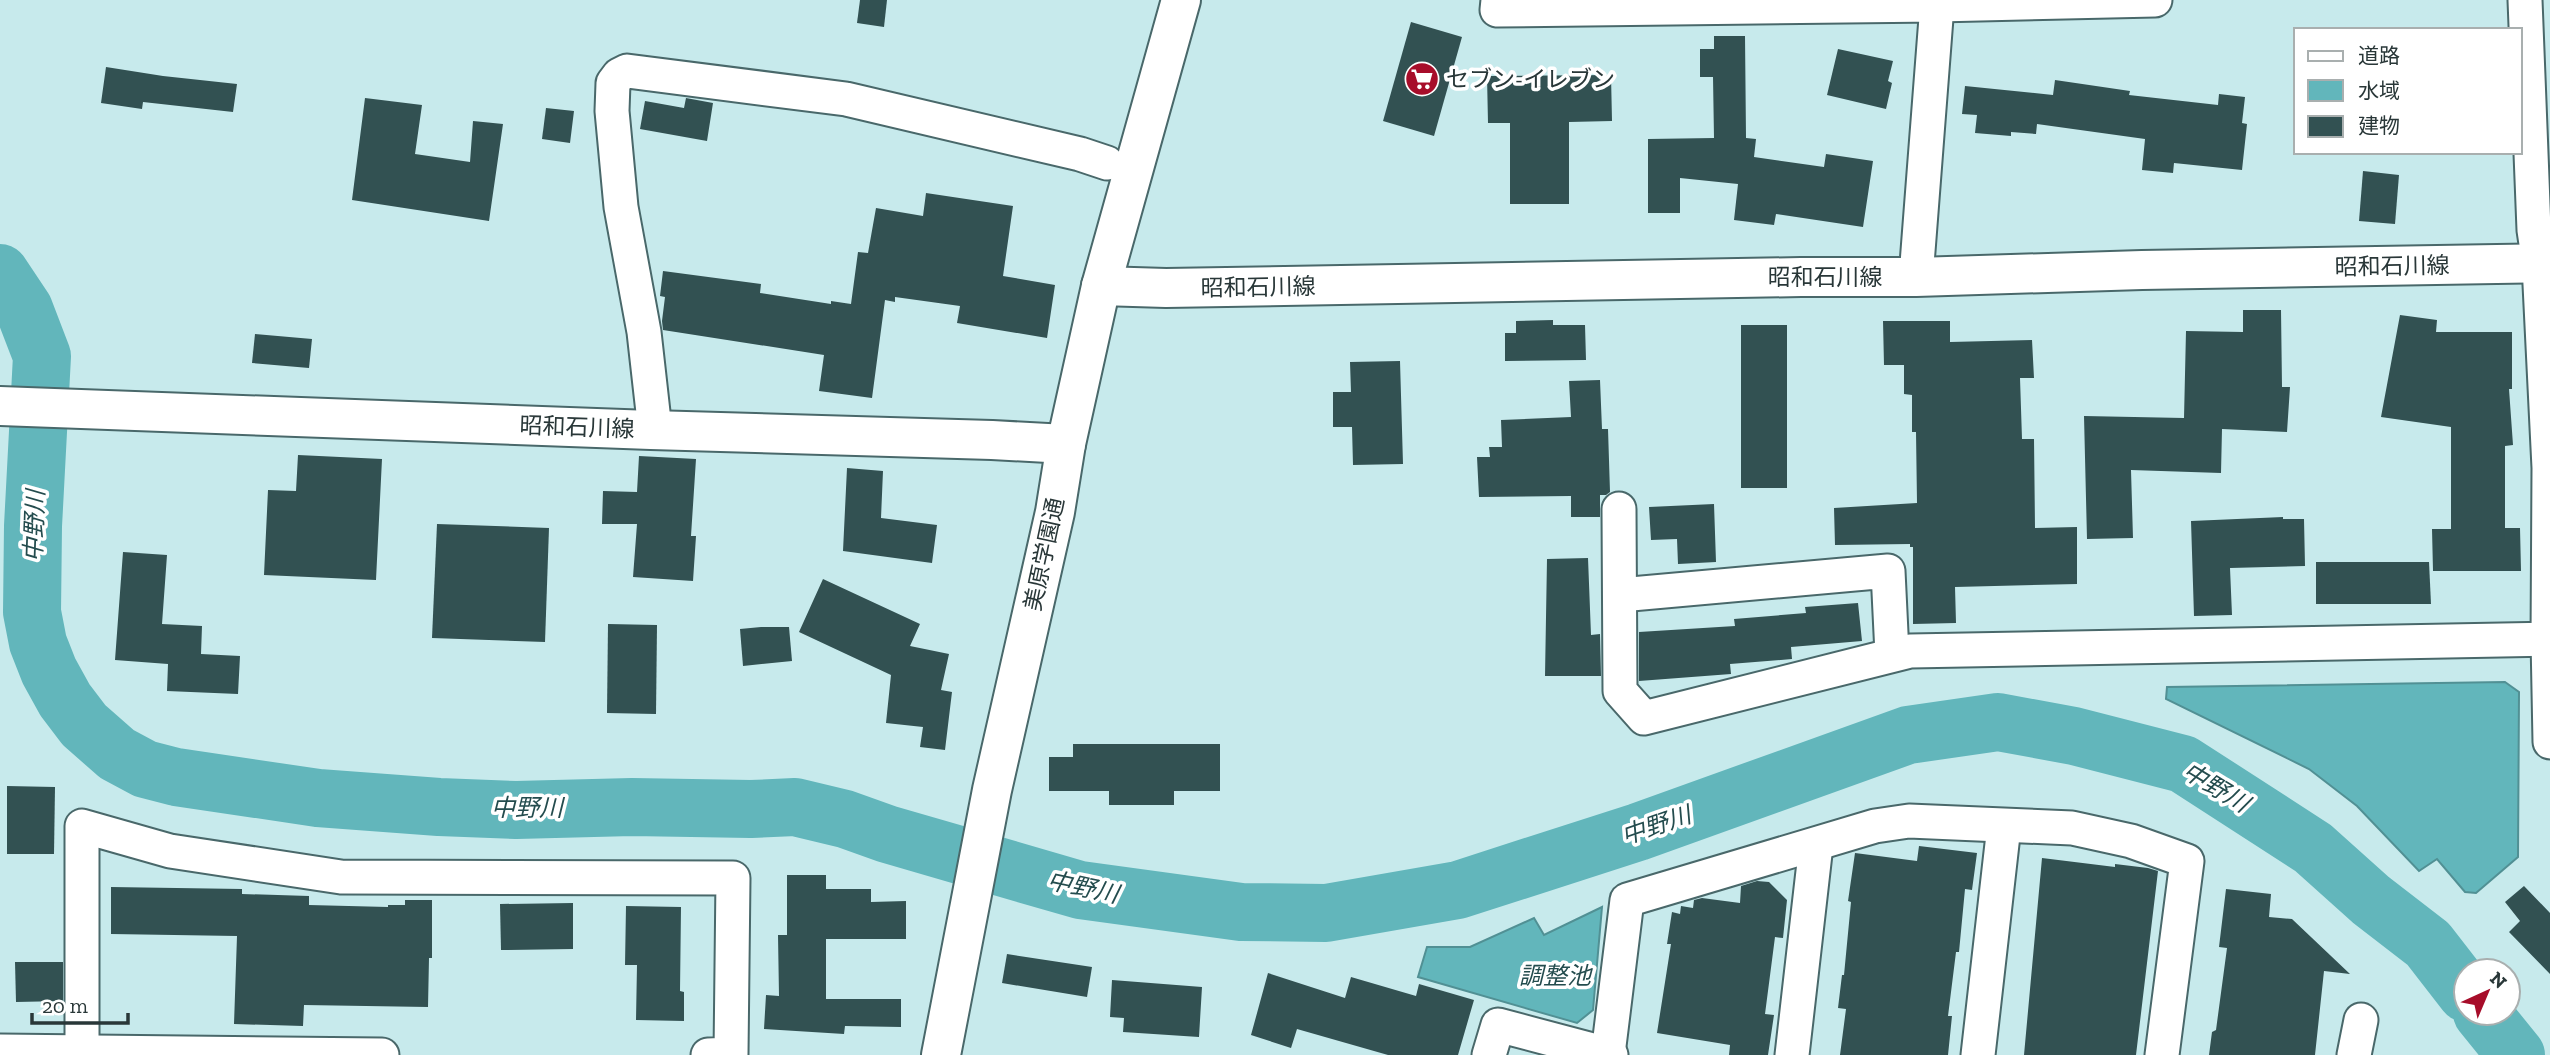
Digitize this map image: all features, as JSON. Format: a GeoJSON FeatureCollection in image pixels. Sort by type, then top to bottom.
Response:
{"type":"FeatureCollection","features":[{"type":"Feature","properties":{"kind":"street","name":"美原学園通"},"geometry":{"type":"LineString","coordinates":[[942,1055],[987,821],[1055,512],[1066,444],[1101,286],[1181,0]]}},
{"type":"Feature","properties":{"kind":"street"},"geometry":{"type":"LineString","coordinates":[[1498,0],[1497,10],[1679,4],[1937,5],[2155,0]]}},
{"type":"Feature","properties":{"kind":"street"},"geometry":{"type":"LineString","coordinates":[[2525,0],[2534,230],[2544,263],[2549,468],[2550,742]]}},
{"type":"Feature","properties":{"kind":"street"},"geometry":{"type":"LineString","coordinates":[[1916,277],[1937,5]]}},
{"type":"Feature","properties":{"kind":"street"},"geometry":{"type":"LineString","coordinates":[[655,430],[644,332],[621,207],[612,111],[614,83],[619,75],[627,71],[846,99],[1080,154],[1107,163]]}},
{"type":"Feature","properties":{"kind":"street","name":"昭和石川線"},"geometry":{"type":"LineString","coordinates":[[1101,286],[1166,288],[1916,277],[2116,270],[2544,263]]}},
{"type":"Feature","properties":{"kind":"street","name":"昭和石川線"},"geometry":{"type":"LineString","coordinates":[[0,406],[1066,444]]}},
{"type":"Feature","properties":{"kind":"street"},"geometry":{"type":"LineString","coordinates":[[1619,509],[1620,691],[1644,718],[1910,651],[2549,639]]}},
{"type":"Feature","properties":{"kind":"street"},"geometry":{"type":"LineString","coordinates":[[1620,595],[1888,571],[1892,654]]}},
{"type":"Feature","properties":{"kind":"street"},"geometry":{"type":"LineString","coordinates":[[1489,1055],[1498,1025],[1610,1055],[1627,901],[1875,826],[1909,821],[2072,828],[2132,841],[2187,861],[2162,1055]]}},
{"type":"Feature","properties":{"kind":"street"},"geometry":{"type":"LineString","coordinates":[[81,1053],[82,826],[170,851],[341,877],[733,878],[731,1055],[708,1055]]}},
{"type":"Feature","properties":{"kind":"street"},"geometry":{"type":"LineString","coordinates":[[1978,1055],[2004,826]]}},
{"type":"Feature","properties":{"kind":"street"},"geometry":{"type":"LineString","coordinates":[[1792,1055],[1816,845]]}},
{"type":"Feature","properties":{"kind":"street"},"geometry":{"type":"LineString","coordinates":[[0,1051],[382,1055]]}},
{"type":"Feature","properties":{"kind":"water"},"geometry":{"type":"Polygon","coordinates":[[[2505,682],[2519,692],[2518,857],[2476,893],[2465,892],[2437,859],[2419,871],[2357,806],[2309,769],[2166,699],[2167,687],[2505,682]]]}},
{"type":"Feature","properties":{"kind":"water","name":"調整池"},"geometry":{"type":"Polygon","coordinates":[[[1602,907],[1593,1010],[1577,1023],[1418,977],[1427,947],[1470,947],[1534,918],[1544,935],[1602,907]]]}},
{"type":"Feature","properties":{"kind":"building"},"geometry":{"type":"Polygon","coordinates":[[[860,0],[887,0],[884,27],[857,23],[860,0]]]}},
{"type":"Feature","properties":{"kind":"building","name":"セブン-イレブン"},"geometry":{"type":"Polygon","coordinates":[[[1411,22],[1462,37],[1434,136],[1383,121],[1411,22]]]}},
{"type":"Feature","properties":{"kind":"building"},"geometry":{"type":"Polygon","coordinates":[[[1714,36],[1745,36],[1746,138],[1756,139],[1754,157],[1824,167],[1826,154],[1873,161],[1863,227],[1776,214],[1774,225],[1734,220],[1738,184],[1680,178],[1680,213],[1648,213],[1648,139],[1714,138],[1713,77],[1700,77],[1700,49],[1714,49],[1714,36]]]}},
{"type":"Feature","properties":{"kind":"building"},"geometry":{"type":"Polygon","coordinates":[[[1838,49],[1893,61],[1888,81],[1892,83],[1886,109],[1827,95],[1838,49]]]}},
{"type":"Feature","properties":{"kind":"building"},"geometry":{"type":"Polygon","coordinates":[[[106,67],[237,84],[233,112],[143,102],[142,109],[101,103],[106,67]]]}},
{"type":"Feature","properties":{"kind":"building"},"geometry":{"type":"Polygon","coordinates":[[[1611,75],[1612,121],[1569,122],[1569,204],[1510,204],[1510,123],[1488,123],[1487,76],[1611,75]]]}},
{"type":"Feature","properties":{"kind":"building"},"geometry":{"type":"Polygon","coordinates":[[[2055,80],[2130,91],[2129,95],[2218,105],[2219,94],[2245,97],[2242,123],[2247,124],[2242,170],[2174,163],[2173,173],[2142,170],[2145,139],[2037,124],[2036,134],[2011,132],[2011,136],[1975,133],[1977,115],[1962,114],[1965,86],[2053,95],[2055,80]]]}},
{"type":"Feature","properties":{"kind":"building"},"geometry":{"type":"Polygon","coordinates":[[[365,98],[422,105],[415,154],[470,162],[473,121],[503,124],[489,221],[352,200],[365,98]]]}},
{"type":"Feature","properties":{"kind":"building"},"geometry":{"type":"Polygon","coordinates":[[[686,98],[713,103],[707,141],[640,129],[645,101],[684,108],[686,98]]]}},
{"type":"Feature","properties":{"kind":"building"},"geometry":{"type":"Polygon","coordinates":[[[546,108],[574,111],[570,143],[542,139],[546,108]]]}},
{"type":"Feature","properties":{"kind":"building"},"geometry":{"type":"Polygon","coordinates":[[[2363,171],[2399,175],[2395,224],[2359,221],[2363,171]]]}},
{"type":"Feature","properties":{"kind":"building"},"geometry":{"type":"Polygon","coordinates":[[[926,193],[1013,206],[1003,276],[1055,285],[1047,338],[957,323],[960,306],[895,297],[895,302],[885,300],[872,398],[819,391],[824,355],[663,330],[665,297],[660,296],[663,271],[761,284],[760,293],[831,304],[831,301],[851,304],[858,252],[868,253],[876,208],[923,216],[926,193]]]}},
{"type":"Feature","properties":{"kind":"building"},"geometry":{"type":"Polygon","coordinates":[[[2243,310],[2281,310],[2282,387],[2290,387],[2287,432],[2222,429],[2221,473],[2131,470],[2133,538],[2087,539],[2084,416],[2184,418],[2186,331],[2243,332],[2243,310]]]}},
{"type":"Feature","properties":{"kind":"building"},"geometry":{"type":"Polygon","coordinates":[[[2400,315],[2437,320],[2436,332],[2512,332],[2512,389],[2509,389],[2513,445],[2505,446],[2505,528],[2520,528],[2521,571],[2433,571],[2432,529],[2451,529],[2451,427],[2381,417],[2400,315]]]}},
{"type":"Feature","properties":{"kind":"building"},"geometry":{"type":"Polygon","coordinates":[[[1553,320],[1553,325],[1585,325],[1586,360],[1505,361],[1505,333],[1516,333],[1516,321],[1553,320]]]}},
{"type":"Feature","properties":{"kind":"building"},"geometry":{"type":"Polygon","coordinates":[[[1883,321],[1950,321],[1950,342],[2032,340],[2034,378],[2020,378],[2022,439],[2034,439],[2035,528],[2077,527],[2077,584],[1955,587],[1956,623],[1913,624],[1913,547],[1910,547],[1910,544],[1835,545],[1834,508],[1917,503],[1916,432],[1912,432],[1912,395],[1904,394],[1904,365],[1884,365],[1883,321]]]}},
{"type":"Feature","properties":{"kind":"building"},"geometry":{"type":"Polygon","coordinates":[[[1741,325],[1787,325],[1787,488],[1741,488],[1741,325]]]}},
{"type":"Feature","properties":{"kind":"building"},"geometry":{"type":"Polygon","coordinates":[[[255,334],[312,339],[309,368],[252,363],[255,334]]]}},
{"type":"Feature","properties":{"kind":"building"},"geometry":{"type":"Polygon","coordinates":[[[1400,361],[1403,464],[1353,465],[1352,427],[1333,427],[1333,392],[1351,392],[1350,362],[1400,361]]]}},
{"type":"Feature","properties":{"kind":"building"},"geometry":{"type":"Polygon","coordinates":[[[1600,380],[1602,429],[1608,429],[1610,492],[1600,495],[1600,517],[1571,517],[1571,496],[1479,497],[1477,457],[1490,457],[1489,447],[1502,447],[1501,420],[1571,417],[1569,381],[1600,380]]]}},
{"type":"Feature","properties":{"kind":"building"},"geometry":{"type":"Polygon","coordinates":[[[298,455],[382,459],[376,580],[264,575],[268,490],[296,491],[298,455]]]}},
{"type":"Feature","properties":{"kind":"building"},"geometry":{"type":"Polygon","coordinates":[[[639,456],[696,459],[691,536],[696,536],[693,581],[633,577],[637,524],[602,524],[603,491],[637,492],[639,456]]]}},
{"type":"Feature","properties":{"kind":"building"},"geometry":{"type":"Polygon","coordinates":[[[847,468],[883,471],[881,518],[937,525],[932,563],[843,551],[847,468]]]}},
{"type":"Feature","properties":{"kind":"building"},"geometry":{"type":"Polygon","coordinates":[[[1714,504],[1716,562],[1678,564],[1677,539],[1651,540],[1649,507],[1714,504]]]}},
{"type":"Feature","properties":{"kind":"building"},"geometry":{"type":"Polygon","coordinates":[[[2283,517],[2304,519],[2305,566],[2230,568],[2232,615],[2194,616],[2191,521],[2283,517]]]}},
{"type":"Feature","properties":{"kind":"building"},"geometry":{"type":"Polygon","coordinates":[[[437,524],[549,528],[545,642],[432,638],[437,524]]]}},
{"type":"Feature","properties":{"kind":"building"},"geometry":{"type":"Polygon","coordinates":[[[123,552],[167,555],[162,624],[202,626],[201,654],[240,656],[238,694],[167,691],[168,664],[115,660],[123,552]]]}},
{"type":"Feature","properties":{"kind":"building"},"geometry":{"type":"Polygon","coordinates":[[[1588,558],[1591,635],[1600,634],[1601,676],[1545,676],[1547,559],[1588,558]]]}},
{"type":"Feature","properties":{"kind":"building"},"geometry":{"type":"Polygon","coordinates":[[[2316,562],[2429,562],[2431,604],[2316,604],[2316,562]]]}},
{"type":"Feature","properties":{"kind":"building"},"geometry":{"type":"Polygon","coordinates":[[[823,579],[920,624],[910,646],[949,654],[941,690],[952,692],[945,750],[920,747],[923,727],[886,723],[891,675],[799,632],[823,579]]]}},
{"type":"Feature","properties":{"kind":"building"},"geometry":{"type":"Polygon","coordinates":[[[1858,603],[1862,641],[1791,647],[1792,659],[1730,664],[1731,674],[1639,681],[1639,632],[1735,626],[1734,619],[1806,613],[1805,607],[1858,603]]]}},
{"type":"Feature","properties":{"kind":"building"},"geometry":{"type":"Polygon","coordinates":[[[608,624],[657,625],[656,714],[607,713],[608,624]]]}},
{"type":"Feature","properties":{"kind":"building"},"geometry":{"type":"Polygon","coordinates":[[[789,627],[792,661],[743,666],[740,629],[789,627]]]}},
{"type":"Feature","properties":{"kind":"building"},"geometry":{"type":"Polygon","coordinates":[[[1073,744],[1220,744],[1220,791],[1174,791],[1174,805],[1109,805],[1109,791],[1049,791],[1049,757],[1073,757],[1073,744]]]}},
{"type":"Feature","properties":{"kind":"building"},"geometry":{"type":"Polygon","coordinates":[[[7,786],[55,787],[54,854],[7,854],[7,786]]]}},
{"type":"Feature","properties":{"kind":"building"},"geometry":{"type":"Polygon","coordinates":[[[1919,846],[1977,853],[1972,890],[1965,889],[1959,952],[1956,952],[1948,1016],[1952,1016],[1948,1055],[1840,1055],[1846,1009],[1838,1008],[1844,975],[1851,902],[1848,901],[1855,853],[1917,861],[1919,846]]]}},
{"type":"Feature","properties":{"kind":"building"},"geometry":{"type":"Polygon","coordinates":[[[2042,858],[2115,867],[2115,864],[2158,871],[2136,1055],[2024,1055],[2042,858]]]}},
{"type":"Feature","properties":{"kind":"building"},"geometry":{"type":"Polygon","coordinates":[[[787,875],[826,875],[826,889],[871,889],[871,902],[906,901],[906,939],[826,939],[826,999],[901,999],[901,1027],[845,1026],[844,1034],[764,1029],[766,995],[779,996],[778,935],[787,935],[787,875]]]}},
{"type":"Feature","properties":{"kind":"building"},"geometry":{"type":"Polygon","coordinates":[[[1757,881],[1769,882],[1787,900],[1783,938],[1775,937],[1765,1014],[1774,1015],[1768,1055],[1729,1055],[1730,1045],[1657,1033],[1671,944],[1667,944],[1672,912],[1680,914],[1681,906],[1693,908],[1694,900],[1702,898],[1740,903],[1741,886],[1757,881]]]}},
{"type":"Feature","properties":{"kind":"building"},"geometry":{"type":"Polygon","coordinates":[[[2524,886],[2550,913],[2550,974],[2509,932],[2520,921],[2505,902],[2524,886]]]}},
{"type":"Feature","properties":{"kind":"building"},"geometry":{"type":"Polygon","coordinates":[[[111,887],[242,889],[242,894],[309,896],[309,905],[388,907],[405,905],[405,900],[432,900],[432,958],[429,958],[428,1007],[304,1005],[303,1026],[234,1024],[237,936],[111,934],[111,887]]]}},
{"type":"Feature","properties":{"kind":"building"},"geometry":{"type":"Polygon","coordinates":[[[2226,889],[2271,894],[2269,917],[2292,919],[2350,974],[2324,971],[2315,1055],[2209,1055],[2212,1032],[2216,1030],[2227,948],[2219,947],[2226,889]]]}},
{"type":"Feature","properties":{"kind":"building"},"geometry":{"type":"Polygon","coordinates":[[[573,903],[573,949],[501,950],[500,904],[573,903]]]}},
{"type":"Feature","properties":{"kind":"building"},"geometry":{"type":"Polygon","coordinates":[[[626,906],[681,907],[680,991],[684,992],[684,1021],[636,1020],[637,965],[625,965],[626,906]]]}},
{"type":"Feature","properties":{"kind":"building"},"geometry":{"type":"Polygon","coordinates":[[[1007,954],[1092,967],[1087,997],[1002,983],[1007,954]]]}},
{"type":"Feature","properties":{"kind":"building"},"geometry":{"type":"Polygon","coordinates":[[[15,962],[63,962],[63,1001],[16,1002],[15,962]]]}},
{"type":"Feature","properties":{"kind":"building"},"geometry":{"type":"Polygon","coordinates":[[[1268,973],[1345,998],[1351,977],[1416,996],[1419,984],[1474,1000],[1458,1055],[1388,1055],[1297,1029],[1291,1048],[1251,1035],[1268,973]]]}},
{"type":"Feature","properties":{"kind":"building"},"geometry":{"type":"Polygon","coordinates":[[[1112,980],[1202,987],[1199,1037],[1123,1032],[1124,1018],[1110,1017],[1112,980]]]}},
{"type":"Feature","properties":{"kind":"waterway","name":"中野川"},"geometry":{"type":"LineString","coordinates":[[0,273],[24,309],[42,356],[33,526],[32,612],[38,643],[65,700],[84,725],[117,754],[145,769],[176,777],[318,798],[439,807],[516,810],[795,807],[845,819],[887,834],[1080,890],[1241,912],[1326,913],[1458,890],[1638,832],[1908,735],[1998,722],[2074,736],[2183,764],[2313,848],[2371,900],[2428,944],[2452,975]]}},
{"type":"Feature","properties":{"kind":"waterway","name":"中野川"},"geometry":{"type":"LineString","coordinates":[[2493,1027],[2516,1055]]}},
{"type":"Feature","properties":{"kind":"place","name":"セブン-イレブン"},"geometry":{"type":"Point","coordinates":[1422,79]}}]}
